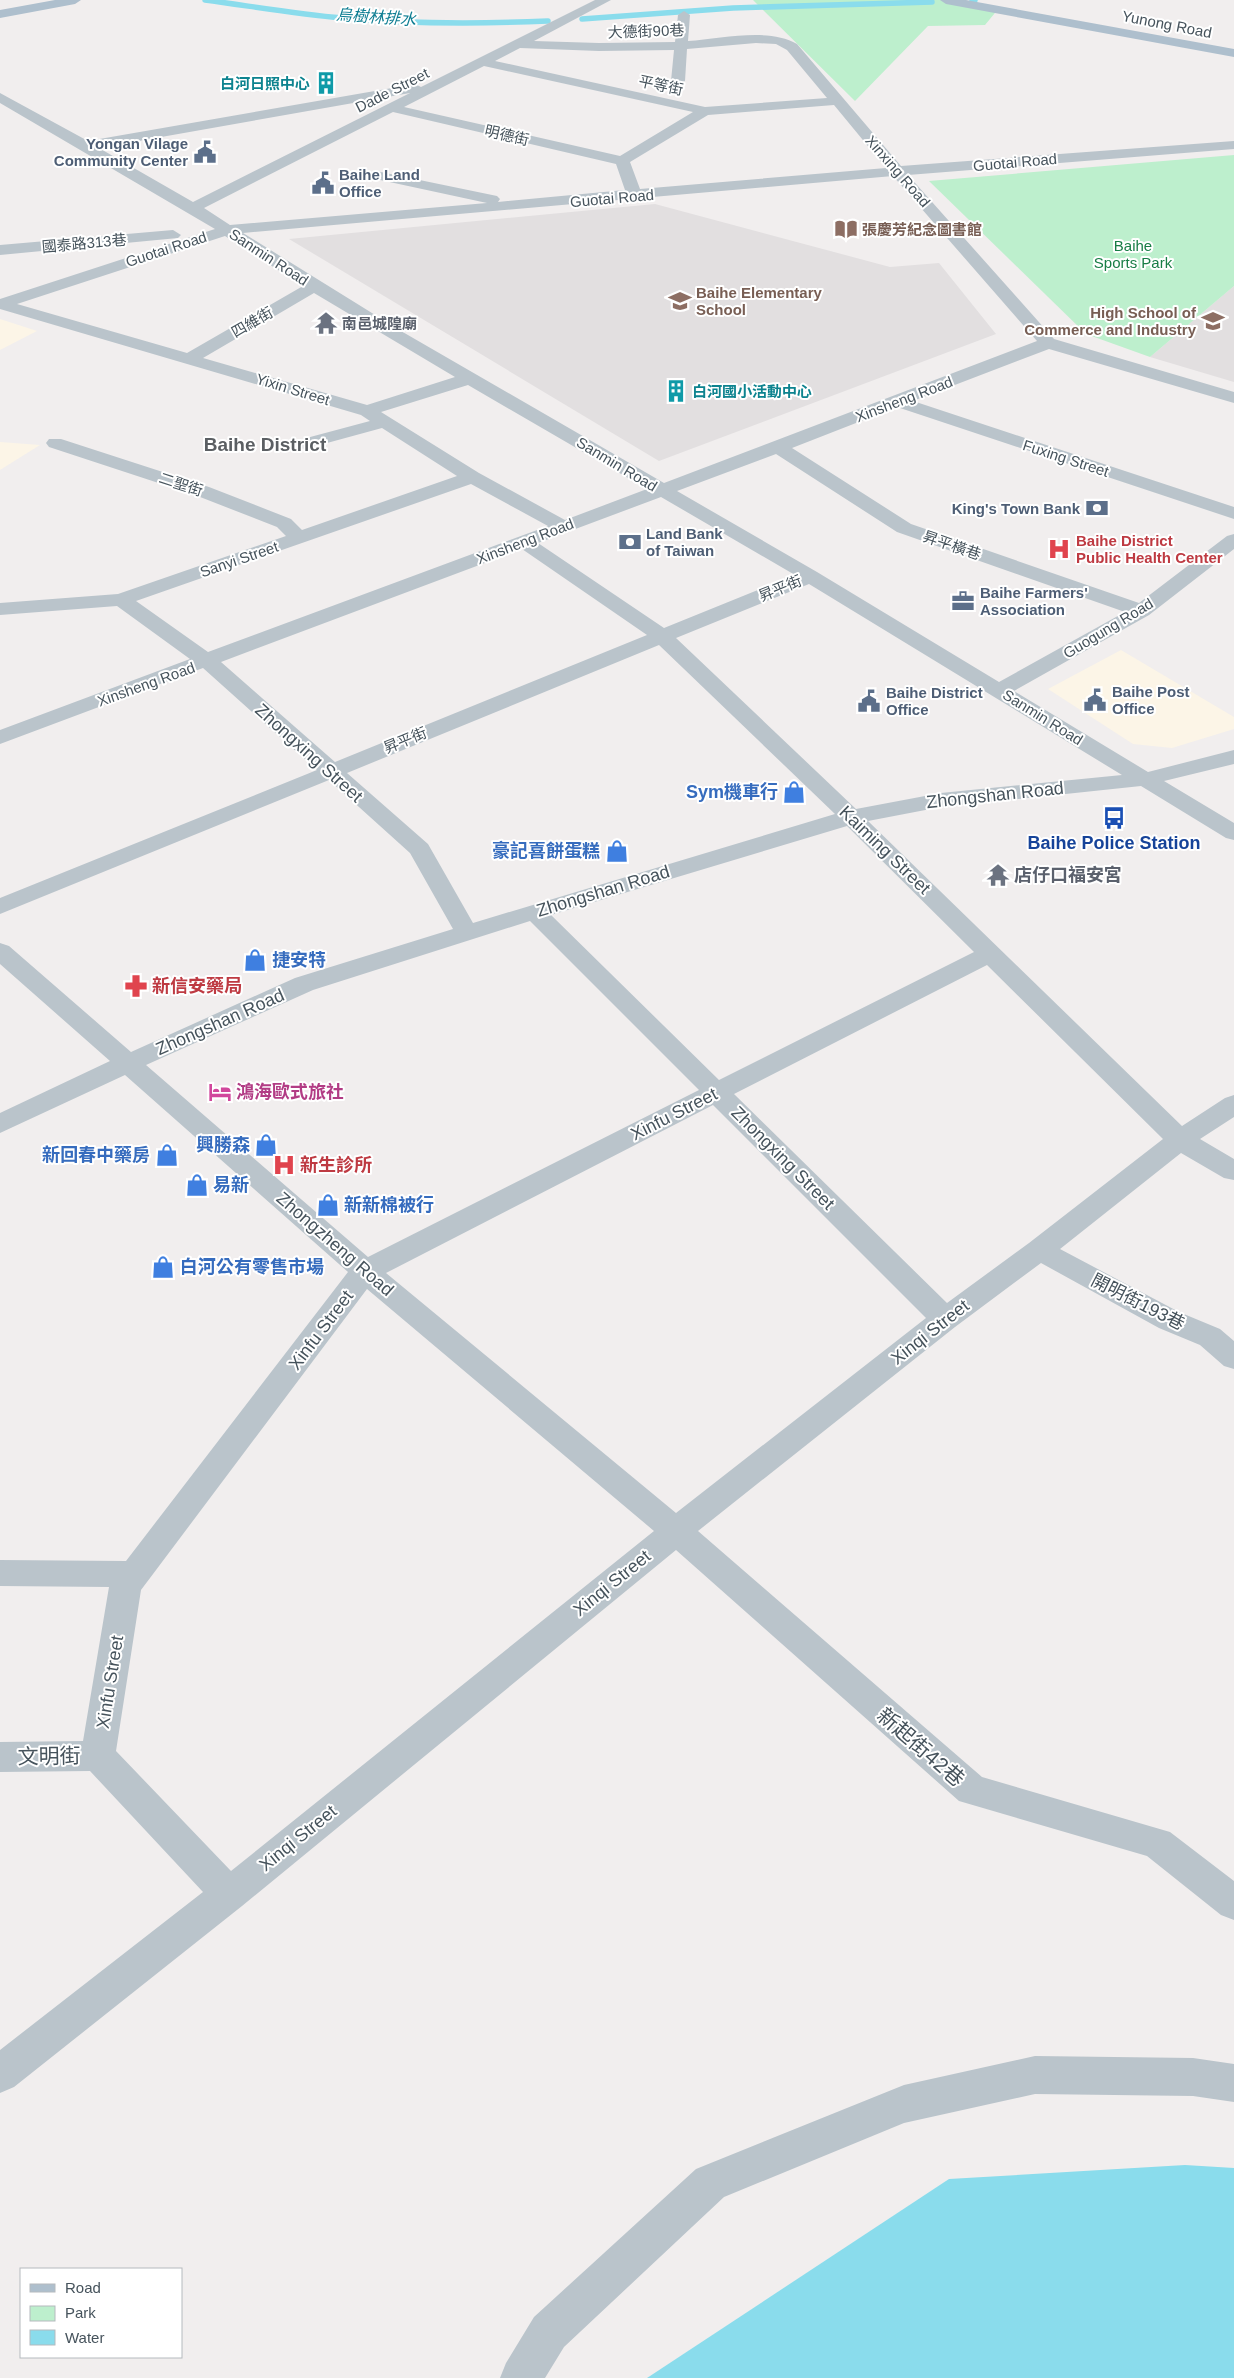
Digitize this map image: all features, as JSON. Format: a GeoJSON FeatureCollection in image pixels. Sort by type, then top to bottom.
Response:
{"type":"FeatureCollection","features":[{"type":"Feature","properties":{"kind":"main road"},"geometry":{"type":"LineString","coordinates":[[0,14],[75,0]]}},
{"type":"Feature","properties":{"kind":"main road","name":"Yunong Road"},"geometry":{"type":"LineString","coordinates":[[946,0],[1234,53]]}},
{"type":"Feature","properties":{"kind":"street","name":"Dade Street"},"geometry":{"type":"LineString","coordinates":[[193,208],[605,0]]}},
{"type":"Feature","properties":{"kind":"street"},"geometry":{"type":"LineString","coordinates":[[678,81],[684,15]]}},
{"type":"Feature","properties":{"kind":"street","name":"大德街90巷"},"geometry":{"type":"LineString","coordinates":[[518,44],[569,48],[681,46],[775,40]]}},
{"type":"Feature","properties":{"kind":"street","name":"Xinxing Road"},"geometry":{"type":"LineString","coordinates":[[775,40],[785,42],[792,47],[836,101],[1048,343]]}},
{"type":"Feature","properties":{"kind":"street","name":"平等街"},"geometry":{"type":"LineString","coordinates":[[482,62],[705,111],[836,101]]}},
{"type":"Feature","properties":{"kind":"street"},"geometry":{"type":"LineString","coordinates":[[86,146],[440,84]]}},
{"type":"Feature","properties":{"kind":"street","name":"Sanmin Road"},"geometry":{"type":"LineString","coordinates":[[0,97],[193,208],[314,286],[810,576],[1234,833]]}},
{"type":"Feature","properties":{"kind":"street","name":"明德街"},"geometry":{"type":"LineString","coordinates":[[392,108],[622,161]]}},
{"type":"Feature","properties":{"kind":"street"},"geometry":{"type":"LineString","coordinates":[[636,196],[622,161],[705,111]]}},
{"type":"Feature","properties":{"kind":"street","name":"Guotai Road"},"geometry":{"type":"LineString","coordinates":[[0,304],[227,230],[636,196],[897,171],[1234,145]]}},
{"type":"Feature","properties":{"kind":"street"},"geometry":{"type":"LineString","coordinates":[[376,175],[522,205]]}},
{"type":"Feature","properties":{"kind":"street","name":"國泰路313巷"},"geometry":{"type":"LineString","coordinates":[[1,251],[227,230]]}},
{"type":"Feature","properties":{"kind":"street","name":"四維街"},"geometry":{"type":"LineString","coordinates":[[190,358],[314,286]]}},
{"type":"Feature","properties":{"kind":"street","name":"Yixin Street"},"geometry":{"type":"LineString","coordinates":[[0,304],[367,411],[472,477],[562,526]]}},
{"type":"Feature","properties":{"kind":"street"},"geometry":{"type":"LineString","coordinates":[[1048,343],[1234,398]]}},
{"type":"Feature","properties":{"kind":"street","name":"Xinsheng Road"},"geometry":{"type":"LineString","coordinates":[[0,736],[207,661],[562,526],[898,402],[1048,343]]}},
{"type":"Feature","properties":{"kind":"street"},"geometry":{"type":"LineString","coordinates":[[367,411],[472,378]]}},
{"type":"Feature","properties":{"kind":"street","name":"Fuxing Street"},"geometry":{"type":"LineString","coordinates":[[898,402],[1234,513]]}},
{"type":"Feature","properties":{"kind":"street"},"geometry":{"type":"LineString","coordinates":[[305,444],[386,422]]}},
{"type":"Feature","properties":{"kind":"street","name":"二聖街"},"geometry":{"type":"LineString","coordinates":[[56,443],[202,491],[284,524],[299,538]]}},
{"type":"Feature","properties":{"kind":"street","name":"昇平橫巷"},"geometry":{"type":"LineString","coordinates":[[778,447],[904,528],[1142,611]]}},
{"type":"Feature","properties":{"kind":"street","name":"Sanyi Street"},"geometry":{"type":"LineString","coordinates":[[0,609],[121,600],[472,477]]}},
{"type":"Feature","properties":{"kind":"street","name":"Guogung Road"},"geometry":{"type":"LineString","coordinates":[[1000,690],[1142,611],[1234,540]]}},
{"type":"Feature","properties":{"kind":"street","name":"Kaiming Street"},"geometry":{"type":"LineString","coordinates":[[524,542],[662,636],[991,953],[1180,1140],[1234,1171]]}},
{"type":"Feature","properties":{"kind":"street","name":"昇平街"},"geometry":{"type":"LineString","coordinates":[[0,906],[810,576]]}},
{"type":"Feature","properties":{"kind":"street","name":"Zhongxing Street"},"geometry":{"type":"LineString","coordinates":[[121,600],[207,661],[329,771],[420,849],[467,933]]}},
{"type":"Feature","properties":{"kind":"street","name":"Zhongshan Road"},"geometry":{"type":"LineString","coordinates":[[0,1124],[128,1063],[304,984],[534,912],[851,817],[942,800],[1145,779],[1234,757]]}},
{"type":"Feature","properties":{"kind":"street","name":"Zhongxing Street"},"geometry":{"type":"LineString","coordinates":[[534,912],[946,1319]]}},
{"type":"Feature","properties":{"kind":"street","name":"Xinfu Street"},"geometry":{"type":"LineString","coordinates":[[98,1756],[125,1586],[365,1271],[991,953]]}},
{"type":"Feature","properties":{"kind":"street","name":"Zhongzheng Road"},"geometry":{"type":"LineString","coordinates":[[1,954],[365,1271],[676,1531]]}},
{"type":"Feature","properties":{"kind":"street","name":"Xinqi Street"},"geometry":{"type":"LineString","coordinates":[[0,2074],[229,1894],[676,1531],[946,1319],[1180,1140],[1234,1104]]}},
{"type":"Feature","properties":{"kind":"street","name":"開明街193巷"},"geometry":{"type":"LineString","coordinates":[[1038,1250],[1168,1320],[1210,1337],[1234,1358]]}},
{"type":"Feature","properties":{"kind":"street","name":"新起街42巷"},"geometry":{"type":"LineString","coordinates":[[676,1531],[971,1790],[1157,1843],[1234,1903]]}},
{"type":"Feature","properties":{"kind":"street"},"geometry":{"type":"LineString","coordinates":[[0,1573],[134,1574]]}},
{"type":"Feature","properties":{"kind":"street"},"geometry":{"type":"LineString","coordinates":[[98,1756],[229,1894]]}},
{"type":"Feature","properties":{"kind":"street","name":"文明街"},"geometry":{"type":"LineString","coordinates":[[0,1757],[98,1756]]}},
{"type":"Feature","properties":{"kind":"street"},"geometry":{"type":"LineString","coordinates":[[521,2378],[549,2332],[710,2183],[904,2104],[1035,2075],[1193,2078],[1234,2083]]}},
{"type":"Feature","properties":{"kind":"shaded area","name":"Baihe Elementary School"},"geometry":{"type":"Polygon","coordinates":[[[655,204],[890,267],[939,263],[996,334],[659,461],[289,239],[655,204]]]}},
{"type":"Feature","properties":{"kind":"shaded area","name":"High School of Commerce and Industry"},"geometry":{"type":"Polygon","coordinates":[[[1234,286],[1234,382],[1150,357],[1234,286]]]}},
{"type":"Feature","properties":{"kind":"shaded area"},"geometry":{"type":"Polygon","coordinates":[[[0,319],[37,331],[0,350],[0,319]]]}},
{"type":"Feature","properties":{"kind":"shaded area"},"geometry":{"type":"Polygon","coordinates":[[[0,442],[40,445],[0,470],[0,442]]]}},
{"type":"Feature","properties":{"kind":"shaded area"},"geometry":{"type":"Polygon","coordinates":[[[1121,650],[1234,717],[1234,729],[1172,748],[1133,744],[1048,689],[1121,650]]]}},
{"type":"Feature","properties":{"kind":"green space"},"geometry":{"type":"Polygon","coordinates":[[[753,0],[955,0],[999,8],[985,25],[928,26],[855,101],[753,0]]]}},
{"type":"Feature","properties":{"kind":"green space","name":"Baihe Sports Park"},"geometry":{"type":"Polygon","coordinates":[[[1234,155],[1234,286],[1150,357],[1086,334],[929,181],[1234,155]]]}},
{"type":"Feature","properties":{"kind":"water"},"geometry":{"type":"Polygon","coordinates":[[[1185,2165],[1234,2168],[1234,2378],[647,2378],[949,2179],[1185,2165]]]}},
{"type":"Feature","properties":{"kind":"waterway","name":"烏樹林排水"},"geometry":{"type":"LineString","coordinates":[[205,0],[368,20],[445,23],[548,21]]}},
{"type":"Feature","properties":{"kind":"waterway","name":"烏樹林排水"},"geometry":{"type":"LineString","coordinates":[[582,19],[733,8],[932,2]]}},
{"type":"Feature","properties":{"kind":"place","name":"白河日照中心"},"geometry":{"type":"Point","coordinates":[326,83]}},
{"type":"Feature","properties":{"kind":"place","name":"Yongan Vilage Community Center"},"geometry":{"type":"Point","coordinates":[205,152]}},
{"type":"Feature","properties":{"kind":"place","name":"Baihe Land Office"},"geometry":{"type":"Point","coordinates":[323,183]}},
{"type":"Feature","properties":{"kind":"place","name":"張慶芳紀念圖書館"},"geometry":{"type":"Point","coordinates":[846,229]}},
{"type":"Feature","properties":{"kind":"place","name":"Baihe Elementary School"},"geometry":{"type":"Point","coordinates":[680,301]}},
{"type":"Feature","properties":{"kind":"place","name":"High School of Commerce and Industry"},"geometry":{"type":"Point","coordinates":[1213,321]}},
{"type":"Feature","properties":{"kind":"place","name":"南邑城隍廟"},"geometry":{"type":"Point","coordinates":[326,323]}},
{"type":"Feature","properties":{"kind":"place","name":"白河國小活動中心"},"geometry":{"type":"Point","coordinates":[676,391]}},
{"type":"Feature","properties":{"kind":"place","name":"King's Town Bank"},"geometry":{"type":"Point","coordinates":[1097,508]}},
{"type":"Feature","properties":{"kind":"place","name":"Land Bank of Taiwan"},"geometry":{"type":"Point","coordinates":[630,542]}},
{"type":"Feature","properties":{"kind":"place","name":"Baihe District Public Health Center"},"geometry":{"type":"Point","coordinates":[1059,549]}},
{"type":"Feature","properties":{"kind":"place","name":"Baihe Farmers' Association"},"geometry":{"type":"Point","coordinates":[963,601]}},
{"type":"Feature","properties":{"kind":"place","name":"Baihe Post Office"},"geometry":{"type":"Point","coordinates":[1095,700]}},
{"type":"Feature","properties":{"kind":"place","name":"Baihe District Office"},"geometry":{"type":"Point","coordinates":[869,701]}},
{"type":"Feature","properties":{"kind":"place","name":"Sym機車行"},"geometry":{"type":"Point","coordinates":[794,792]}},
{"type":"Feature","properties":{"kind":"place","name":"Baihe Police Station"},"geometry":{"type":"Point","coordinates":[1114,818]}},
{"type":"Feature","properties":{"kind":"place","name":"豪記喜餅蛋糕"},"geometry":{"type":"Point","coordinates":[617,851]}},
{"type":"Feature","properties":{"kind":"place","name":"店仔口福安宮"},"geometry":{"type":"Point","coordinates":[998,875]}},
{"type":"Feature","properties":{"kind":"place","name":"捷安特"},"geometry":{"type":"Point","coordinates":[255,960]}},
{"type":"Feature","properties":{"kind":"place","name":"新信安藥局"},"geometry":{"type":"Point","coordinates":[136,986]}},
{"type":"Feature","properties":{"kind":"place","name":"鴻海歐式旅社"},"geometry":{"type":"Point","coordinates":[220,1092]}},
{"type":"Feature","properties":{"kind":"place","name":"興勝森"},"geometry":{"type":"Point","coordinates":[266,1145]}},
{"type":"Feature","properties":{"kind":"place","name":"新回春中藥房"},"geometry":{"type":"Point","coordinates":[167,1155]}},
{"type":"Feature","properties":{"kind":"place","name":"新生診所"},"geometry":{"type":"Point","coordinates":[284,1165]}},
{"type":"Feature","properties":{"kind":"place","name":"易新"},"geometry":{"type":"Point","coordinates":[197,1185]}},
{"type":"Feature","properties":{"kind":"place","name":"新新棉被行"},"geometry":{"type":"Point","coordinates":[328,1205]}},
{"type":"Feature","properties":{"kind":"place","name":"白河公有零售市場"},"geometry":{"type":"Point","coordinates":[163,1267]}},
{"type":"Feature","properties":{"kind":"district","name":"Baihe District"},"geometry":{"type":"Point","coordinates":[265,444]}}]}
